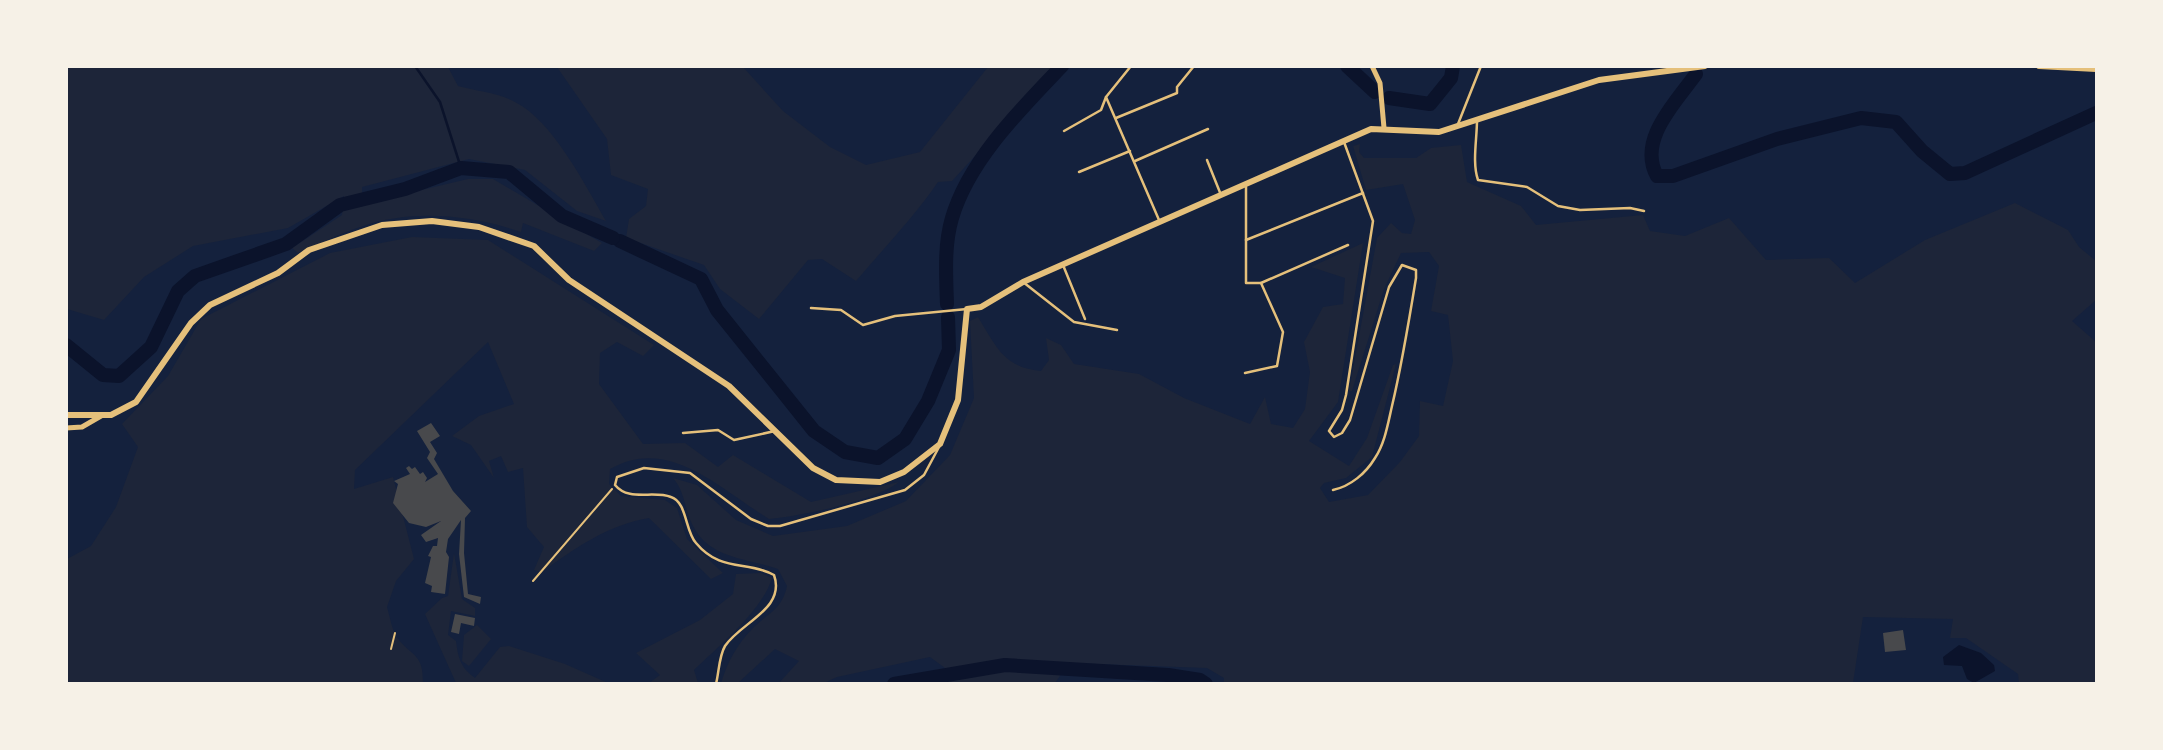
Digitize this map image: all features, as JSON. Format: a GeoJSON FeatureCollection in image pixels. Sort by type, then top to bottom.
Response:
{"type":"FeatureCollection","features":[{"type":"Feature","properties":{"kind":"street"},"geometry":{"type":"LineString","coordinates":[[1372,66],[1380,83],[1384,128]]}},
{"type":"Feature","properties":{"kind":"street"},"geometry":{"type":"LineString","coordinates":[[66,415],[111,415],[136,402],[191,323],[210,304],[278,273],[309,250],[337,238],[382,225],[432,221],[479,227],[534,246],[569,280],[729,386],[813,468],[836,480],[880,482],[904,472],[940,444],[958,400],[967,309],[981,307],[1023,282],[1371,129],[1423,133],[1457,127],[1599,80],[1704,66]]}},
{"type":"Feature","properties":{"kind":"street"},"geometry":{"type":"LineString","coordinates":[[2039,66],[2096,69]]}},
{"type":"Feature","properties":{"kind":"street"},"geometry":{"type":"LineString","coordinates":[[66,428],[82,427],[101,416]]}},
{"type":"Feature","properties":{"kind":"lane"},"geometry":{"type":"LineString","coordinates":[[1064,131],[1101,110],[1106,97],[1130,66]]}},
{"type":"Feature","properties":{"kind":"lane"},"geometry":{"type":"LineString","coordinates":[[1116,118],[1177,93],[1177,86],[1194,66]]}},
{"type":"Feature","properties":{"kind":"lane"},"geometry":{"type":"LineString","coordinates":[[1457,127],[1481,66]]}},
{"type":"Feature","properties":{"kind":"lane"},"geometry":{"type":"LineString","coordinates":[[1106,97],[1160,223]]}},
{"type":"Feature","properties":{"kind":"lane"},"geometry":{"type":"LineString","coordinates":[[1477,120],[1478,150],[1474,169],[1478,180],[1527,187],[1558,206],[1644,211]]}},
{"type":"Feature","properties":{"kind":"lane"},"geometry":{"type":"LineString","coordinates":[[1135,161],[1208,130]]}},
{"type":"Feature","properties":{"kind":"lane"},"geometry":{"type":"LineString","coordinates":[[1334,490],[1345,487],[1364,472],[1376,457],[1384,438],[1405,348],[1416,278],[1416,270],[1408,266],[1402,265],[1397,270],[1389,287],[1350,420],[1342,433],[1335,437],[1329,430],[1342,410],[1346,395],[1373,221],[1344,142]]}},
{"type":"Feature","properties":{"kind":"lane"},"geometry":{"type":"LineString","coordinates":[[1079,172],[1130,151]]}},
{"type":"Feature","properties":{"kind":"lane"},"geometry":{"type":"LineString","coordinates":[[1207,160],[1221,195]]}},
{"type":"Feature","properties":{"kind":"lane"},"geometry":{"type":"LineString","coordinates":[[1246,183],[1246,283],[1261,283],[1348,245]]}},
{"type":"Feature","properties":{"kind":"lane"},"geometry":{"type":"LineString","coordinates":[[1246,240],[1364,193]]}},
{"type":"Feature","properties":{"kind":"lane"},"geometry":{"type":"LineString","coordinates":[[1063,265],[1085,319]]}},
{"type":"Feature","properties":{"kind":"lane"},"geometry":{"type":"LineString","coordinates":[[1023,282],[1074,322],[1117,330]]}},
{"type":"Feature","properties":{"kind":"lane"},"geometry":{"type":"LineString","coordinates":[[1245,373],[1277,366],[1283,332],[1261,283]]}},
{"type":"Feature","properties":{"kind":"lane"},"geometry":{"type":"LineString","coordinates":[[811,308],[841,310],[863,324],[895,316],[967,309]]}},
{"type":"Feature","properties":{"kind":"lane"},"geometry":{"type":"LineString","coordinates":[[683,433],[718,430],[734,439],[775,431]]}},
{"type":"Feature","properties":{"kind":"lane"},"geometry":{"type":"LineString","coordinates":[[716,684],[724,648],[775,599],[777,587],[774,575],[757,569],[734,568],[708,555],[695,542],[681,504],[674,497],[626,493],[615,485],[617,477],[635,469],[690,474],[751,519],[768,526],[780,526],[905,490],[924,475],[940,444]]}},
{"type":"Feature","properties":{"kind":"path"},"geometry":{"type":"LineString","coordinates":[[533,582],[615,485]]}},
{"type":"Feature","properties":{"kind":"path"},"geometry":{"type":"LineString","coordinates":[[391,649],[395,633]]}},
{"type":"Feature","properties":{"kind":"shaded area"},"geometry":{"type":"Polygon","coordinates":[[[67,67],[448,67],[458,86],[495,94],[529,111],[567,155],[606,221],[577,211],[525,170],[469,159],[362,187],[362,204],[468,179],[493,179],[602,243],[594,251],[523,223],[521,232],[462,218],[422,216],[402,217],[363,226],[298,253],[292,248],[342,215],[344,196],[288,228],[193,246],[144,277],[104,320],[67,309],[67,67]]]}},
{"type":"Feature","properties":{"kind":"shaded area"},"geometry":{"type":"Polygon","coordinates":[[[557,67],[743,67],[783,111],[830,147],[866,165],[920,152],[988,67],[1057,67],[952,181],[938,182],[856,281],[822,259],[808,260],[759,319],[720,289],[704,265],[626,238],[629,219],[646,206],[648,189],[611,175],[607,139],[557,67]]]}},
{"type":"Feature","properties":{"kind":"shaded area"},"geometry":{"type":"Polygon","coordinates":[[[1360,144],[1359,152],[1364,158],[1416,158],[1431,148],[1461,145],[1467,182],[1521,206],[1536,225],[1643,215],[1650,231],[1685,236],[1729,218],[1766,260],[1829,258],[1855,283],[1925,240],[2015,203],[2068,230],[2079,247],[2096,261],[2096,300],[2072,321],[2096,342],[2096,683],[2019,683],[2018,674],[1966,638],[1950,638],[1953,619],[1863,617],[1853,683],[1224,684],[1224,678],[1207,668],[1069,663],[1055,683],[938,684],[945,681],[945,668],[930,657],[837,677],[824,683],[778,684],[799,661],[775,649],[738,683],[721,683],[738,646],[754,627],[779,605],[787,586],[778,569],[729,556],[699,536],[673,478],[697,485],[736,520],[773,536],[847,526],[906,501],[950,455],[974,398],[970,321],[978,317],[1002,354],[1028,369],[1041,371],[1049,360],[1046,338],[1061,345],[1074,364],[1139,374],[1184,398],[1250,424],[1265,397],[1271,424],[1293,428],[1305,409],[1310,372],[1304,342],[1323,307],[1343,304],[1345,278],[1311,267],[1363,243],[1338,402],[1309,441],[1349,466],[1367,438],[1393,365],[1396,364],[1372,457],[1346,478],[1324,483],[1320,488],[1329,502],[1368,495],[1400,462],[1419,436],[1420,401],[1443,406],[1453,361],[1448,315],[1431,311],[1439,266],[1429,252],[1401,253],[1384,289],[1352,391],[1349,391],[1377,238],[1391,223],[1402,233],[1411,234],[1415,220],[1403,184],[1366,190],[1353,146],[1360,144]]]}},
{"type":"Feature","properties":{"kind":"shaded area"},"geometry":{"type":"Polygon","coordinates":[[[412,237],[488,240],[654,345],[643,356],[617,342],[600,353],[599,384],[643,444],[685,443],[718,467],[733,455],[811,502],[899,482],[856,501],[800,515],[769,519],[693,470],[653,458],[632,460],[610,469],[609,484],[621,496],[665,500],[677,508],[687,539],[723,573],[711,579],[649,518],[606,532],[542,572],[534,570],[544,547],[527,527],[523,468],[508,472],[501,456],[489,461],[494,478],[471,445],[452,436],[479,416],[514,404],[488,342],[355,470],[354,489],[393,477],[414,559],[396,581],[387,607],[397,637],[419,661],[423,683],[67,684],[67,559],[91,546],[116,507],[138,447],[122,424],[168,376],[201,319],[330,253],[412,237]]]}},
{"type":"Feature","properties":{"kind":"shaded area"},"geometry":{"type":"Polygon","coordinates":[[[454,553],[462,599],[475,608],[475,616],[451,611],[448,635],[456,641],[461,662],[470,674],[475,678],[500,647],[509,646],[565,664],[608,683],[456,683],[425,614],[442,598],[448,596],[454,553]]]}},
{"type":"Feature","properties":{"kind":"shaded area"},"geometry":{"type":"Polygon","coordinates":[[[761,573],[772,578],[767,590],[750,615],[694,670],[698,683],[649,683],[660,675],[636,653],[700,620],[733,594],[736,574],[761,573]]]}},
{"type":"Feature","properties":{"kind":"shaded area"},"geometry":{"type":"Polygon","coordinates":[[[477,625],[491,639],[469,666],[462,661],[464,635],[477,625]]]}},
{"type":"Feature","properties":{"kind":"shaded area"},"geometry":{"type":"Polygon","coordinates":[[[1959,645],[1981,653],[1994,665],[1995,671],[1974,683],[1967,679],[1962,666],[1944,665],[1943,657],[1959,645]]]}},
{"type":"Feature","properties":{"kind":"building"},"geometry":{"type":"Polygon","coordinates":[[[431,423],[440,436],[430,442],[437,453],[434,459],[453,491],[471,511],[465,518],[464,553],[468,594],[481,597],[480,604],[464,597],[459,554],[461,520],[448,539],[445,594],[431,592],[432,586],[425,583],[431,557],[428,556],[433,546],[437,546],[438,538],[426,542],[421,535],[441,521],[426,527],[409,523],[393,503],[398,484],[394,481],[410,474],[406,468],[409,466],[412,469],[415,467],[420,474],[423,472],[427,478],[425,482],[438,474],[427,458],[430,452],[417,431],[431,423]]]}},
{"type":"Feature","properties":{"kind":"building"},"geometry":{"type":"Polygon","coordinates":[[[455,614],[475,618],[474,626],[461,623],[459,634],[451,632],[455,614]]]}},
{"type":"Feature","properties":{"kind":"building"},"geometry":{"type":"Polygon","coordinates":[[[1903,630],[1906,650],[1885,652],[1883,633],[1903,630]]]}},
{"type":"Feature","properties":{"kind":"waterway"},"geometry":{"type":"LineString","coordinates":[[415,66],[440,102],[461,168]]}},
{"type":"Feature","properties":{"kind":"waterway"},"geometry":{"type":"LineString","coordinates":[[947,304],[948,239],[960,197],[983,156],[998,136],[1062,66]]}},
{"type":"Feature","properties":{"kind":"waterway"},"geometry":{"type":"LineString","coordinates":[[1347,66],[1375,92]]}},
{"type":"Feature","properties":{"kind":"waterway"},"geometry":{"type":"LineString","coordinates":[[1389,98],[1430,104],[1451,78],[1453,66]]}},
{"type":"Feature","properties":{"kind":"waterway"},"geometry":{"type":"LineString","coordinates":[[1696,74],[1661,122],[1655,135],[1652,162],[1657,176],[1673,176],[1777,139],[1861,118],[1896,122],[1922,151],[1950,174],[1965,173],[2096,113]]}},
{"type":"Feature","properties":{"kind":"waterway"},"geometry":{"type":"LineString","coordinates":[[66,345],[103,375],[119,376],[151,347],[178,291],[195,276],[286,244],[340,205],[405,189],[461,168],[509,172],[562,216],[613,238]]}},
{"type":"Feature","properties":{"kind":"waterway"},"geometry":{"type":"LineString","coordinates":[[620,241],[701,279],[717,310],[814,431],[845,452],[878,458],[905,439],[928,401],[949,350],[948,317]]}},
{"type":"Feature","properties":{"kind":"waterway"},"geometry":{"type":"LineString","coordinates":[[894,684],[1005,665],[1168,675],[1200,680],[1206,684]]}}]}
